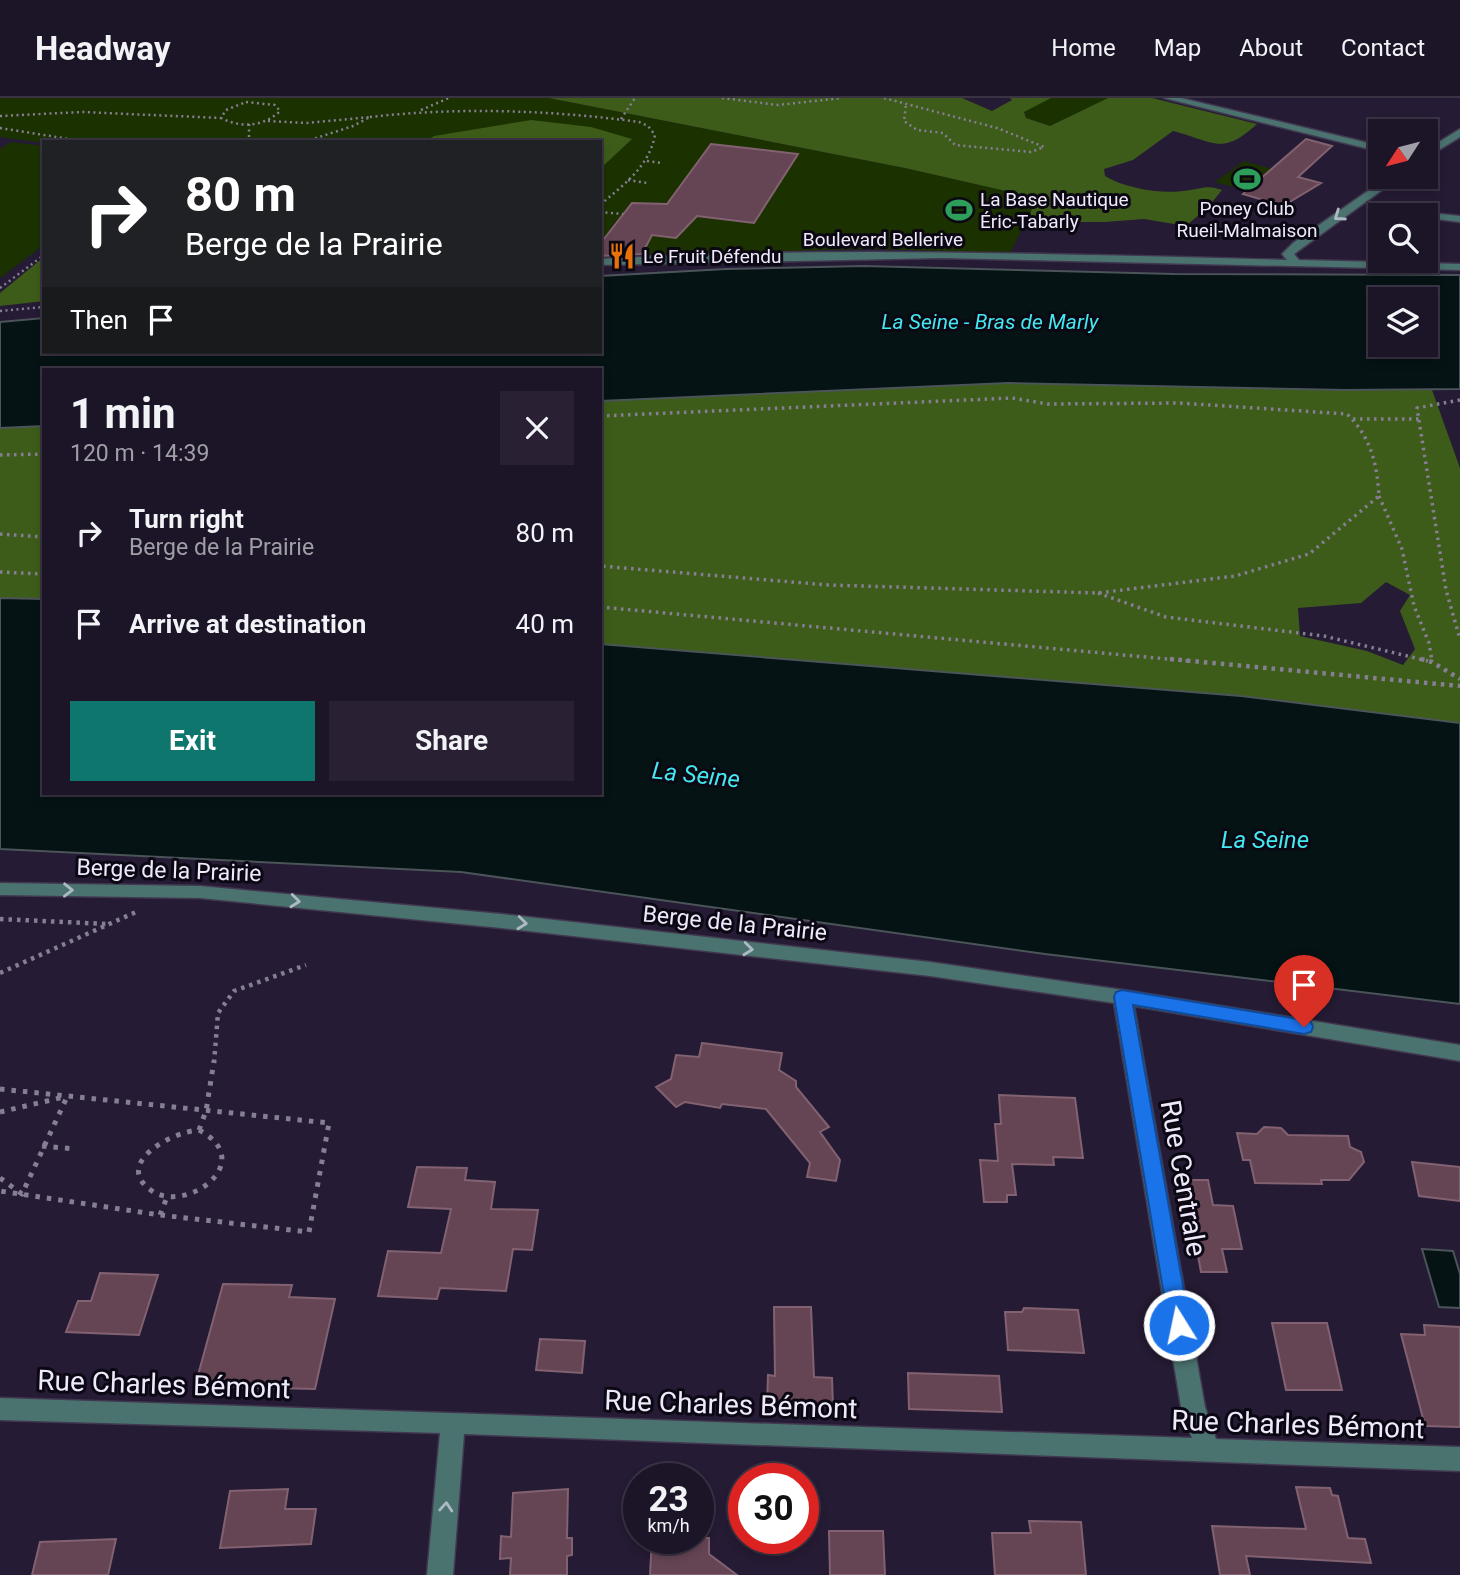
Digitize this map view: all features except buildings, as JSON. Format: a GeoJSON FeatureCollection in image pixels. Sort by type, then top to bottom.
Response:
{"type":"FeatureCollection","features":[{"type":"Feature","properties":{"kind":"street"},"geometry":{"type":"LineString","coordinates":[[1169,98],[1254,116],[1368,146]]}},
{"type":"Feature","properties":{"kind":"street"},"geometry":{"type":"LineString","coordinates":[[1438,147],[1460,132]]}},
{"type":"Feature","properties":{"kind":"street"},"geometry":{"type":"LineString","coordinates":[[1296,264],[1288,254],[1297,245],[1378,189]]}},
{"type":"Feature","properties":{"kind":"street","name":"Boulevard Bellerive"},"geometry":{"type":"LineString","coordinates":[[602,262],[670,258],[1460,267]]}},
{"type":"Feature","properties":{"kind":"street","name":"Berge de la Prairie"},"geometry":{"type":"LineString","coordinates":[[0,889],[178,892],[557,927],[930,969],[1122,997],[1460,1053]]}},
{"type":"Feature","properties":{"kind":"street","name":"Rue Centrale"},"geometry":{"type":"LineString","coordinates":[[1122,997],[1194,1407],[1208,1451]]}},
{"type":"Feature","properties":{"kind":"street","name":"Rue Charles Bémont"},"geometry":{"type":"LineString","coordinates":[[0,1409],[1460,1459]]}},
{"type":"Feature","properties":{"kind":"street"},"geometry":{"type":"LineString","coordinates":[[440,1575],[453,1423]]}},
{"type":"Feature","properties":{"kind":"lane"},"geometry":{"type":"LineString","coordinates":[[1438,217],[1460,219]]}},
{"type":"Feature","properties":{"kind":"path"},"geometry":{"type":"LineString","coordinates":[[239,98],[242,103]]}},
{"type":"Feature","properties":{"kind":"path"},"geometry":{"type":"LineString","coordinates":[[416,112],[449,98]]}},
{"type":"Feature","properties":{"kind":"path"},"geometry":{"type":"LineString","coordinates":[[621,119],[635,98]]}},
{"type":"Feature","properties":{"kind":"path"},"geometry":{"type":"LineString","coordinates":[[722,98],[778,105],[842,98]]}},
{"type":"Feature","properties":{"kind":"path"},"geometry":{"type":"LineString","coordinates":[[884,98],[997,128],[1044,147],[1031,152],[955,145],[943,133],[917,130],[904,121],[906,104]]}},
{"type":"Feature","properties":{"kind":"path"},"geometry":{"type":"LineString","coordinates":[[221,118],[227,108],[242,103],[260,102],[279,108],[278,115],[267,121]]}},
{"type":"Feature","properties":{"kind":"path"},"geometry":{"type":"LineString","coordinates":[[0,116],[82,112],[221,118],[232,123],[250,124],[267,121],[307,123],[416,112],[580,114],[639,122],[654,131],[654,147],[646,161],[602,203]]}},
{"type":"Feature","properties":{"kind":"path"},"geometry":{"type":"LineString","coordinates":[[310,140],[353,126],[370,117]]}},
{"type":"Feature","properties":{"kind":"path"},"geometry":{"type":"LineString","coordinates":[[249,140],[250,124]]}},
{"type":"Feature","properties":{"kind":"path"},"geometry":{"type":"LineString","coordinates":[[0,128],[75,140]]}},
{"type":"Feature","properties":{"kind":"path"},"geometry":{"type":"LineString","coordinates":[[646,161],[662,163]]}},
{"type":"Feature","properties":{"kind":"path"},"geometry":{"type":"LineString","coordinates":[[627,180],[647,183]]}},
{"type":"Feature","properties":{"kind":"path"},"geometry":{"type":"LineString","coordinates":[[602,212],[623,214]]}},
{"type":"Feature","properties":{"kind":"path"},"geometry":{"type":"LineString","coordinates":[[0,288],[42,256]]}},
{"type":"Feature","properties":{"kind":"path"},"geometry":{"type":"LineString","coordinates":[[0,310],[42,307]]}},
{"type":"Feature","properties":{"kind":"path"},"geometry":{"type":"LineString","coordinates":[[602,416],[1012,398],[1038,404],[1067,406],[1099,403],[1223,404],[1347,414],[1360,425],[1376,459],[1379,496],[1402,549],[1414,606],[1429,643],[1432,662]]}},
{"type":"Feature","properties":{"kind":"path"},"geometry":{"type":"LineString","coordinates":[[1457,400],[1417,408],[1446,590],[1460,639]]}},
{"type":"Feature","properties":{"kind":"path"},"geometry":{"type":"LineString","coordinates":[[1353,419],[1419,419]]}},
{"type":"Feature","properties":{"kind":"path"},"geometry":{"type":"LineString","coordinates":[[0,455],[42,454]]}},
{"type":"Feature","properties":{"kind":"path"},"geometry":{"type":"LineString","coordinates":[[602,566],[828,585],[1017,588],[1098,593],[1235,576],[1309,554],[1379,496]]}},
{"type":"Feature","properties":{"kind":"path"},"geometry":{"type":"LineString","coordinates":[[0,534],[42,537]]}},
{"type":"Feature","properties":{"kind":"path"},"geometry":{"type":"LineString","coordinates":[[0,572],[42,574]]}},
{"type":"Feature","properties":{"kind":"path"},"geometry":{"type":"LineString","coordinates":[[1098,593],[1166,617],[1324,636],[1432,662],[1460,679]]}},
{"type":"Feature","properties":{"kind":"path"},"geometry":{"type":"LineString","coordinates":[[602,607],[1460,686]]}},
{"type":"Feature","properties":{"kind":"path"},"geometry":{"type":"LineString","coordinates":[[0,973],[178,892]]}},
{"type":"Feature","properties":{"kind":"path"},"geometry":{"type":"LineString","coordinates":[[0,919],[109,925]]}},
{"type":"Feature","properties":{"kind":"path"},"geometry":{"type":"LineString","coordinates":[[199,1130],[206,1111],[215,1055],[218,1013],[234,991],[306,965]]}},
{"type":"Feature","properties":{"kind":"path"},"geometry":{"type":"LineString","coordinates":[[0,1089],[329,1123],[309,1232],[160,1215],[0,1191]]}},
{"type":"Feature","properties":{"kind":"path"},"geometry":{"type":"LineString","coordinates":[[0,1112],[67,1097]]}},
{"type":"Feature","properties":{"kind":"path"},"geometry":{"type":"LineString","coordinates":[[22,1194],[67,1097]]}},
{"type":"Feature","properties":{"kind":"path"},"geometry":{"type":"LineString","coordinates":[[199,1130],[214,1136],[223,1155],[220,1169],[212,1180],[194,1192],[167,1197],[150,1190],[142,1181],[140,1171],[145,1156],[155,1143],[171,1134],[199,1130]]}},
{"type":"Feature","properties":{"kind":"path"},"geometry":{"type":"LineString","coordinates":[[42,1146],[76,1149]]}},
{"type":"Feature","properties":{"kind":"path"},"geometry":{"type":"LineString","coordinates":[[0,1178],[22,1194]]}},
{"type":"Feature","properties":{"kind":"path"},"geometry":{"type":"LineString","coordinates":[[160,1215],[167,1197]]}},
{"type":"Feature","properties":{"kind":"green space"},"geometry":{"type":"Polygon","coordinates":[[[0,98],[549,98],[905,168],[1038,198],[1010,253],[869,249],[602,256],[602,140],[42,140],[42,143],[0,137],[0,98]]]}},
{"type":"Feature","properties":{"kind":"green space"},"geometry":{"type":"Polygon","coordinates":[[[549,98],[962,98],[992,111],[1012,100],[1010,98],[1051,98],[1024,112],[1026,118],[1050,126],[1108,98],[1152,98],[1257,124],[1235,140],[1218,144],[1173,131],[1133,160],[1104,169],[1105,176],[1114,181],[1146,190],[1169,192],[1209,187],[1222,190],[1209,206],[1186,226],[1144,219],[1026,222],[1037,198],[905,168],[549,98]]]}},
{"type":"Feature","properties":{"kind":"green space"},"geometry":{"type":"Polygon","coordinates":[[[1051,98],[1108,98],[1050,126],[1026,118],[1024,111],[1051,98]]]}},
{"type":"Feature","properties":{"kind":"green space"},"geometry":{"type":"Polygon","coordinates":[[[531,120],[591,127],[632,139],[602,167],[602,140],[427,140],[434,136],[531,120]]]}},
{"type":"Feature","properties":{"kind":"green space"},"geometry":{"type":"Polygon","coordinates":[[[11,142],[42,146],[42,246],[0,278],[0,149],[11,142]]]}},
{"type":"Feature","properties":{"kind":"green space","name":"Poney Club Rueil-Malmaison"},"geometry":{"type":"Polygon","coordinates":[[[1244,161],[1279,171],[1256,193],[1215,182],[1244,161]]]}},
{"type":"Feature","properties":{"kind":"green space"},"geometry":{"type":"Polygon","coordinates":[[[42,259],[42,301],[0,306],[0,293],[42,259]]]}},
{"type":"Feature","properties":{"kind":"green space"},"geometry":{"type":"Polygon","coordinates":[[[1008,383],[1432,390],[1460,468],[1460,723],[1241,696],[602,644],[602,401],[1008,383]],[[1386,582],[1361,603],[1298,608],[1300,636],[1367,651],[1403,665],[1415,649],[1400,611],[1410,595],[1386,582]]]}},
{"type":"Feature","properties":{"kind":"green space"},"geometry":{"type":"Polygon","coordinates":[[[42,426],[42,599],[0,598],[0,428],[42,426]]]}},
{"type":"Feature","properties":{"kind":"water","name":"La Seine - Bras de Marly"},"geometry":{"type":"Polygon","coordinates":[[[864,266],[1174,274],[1460,275],[1460,389],[1345,390],[1008,383],[602,401],[602,368],[42,368],[42,426],[0,428],[0,322],[42,318],[42,354],[602,354],[602,276],[726,269],[864,266]]]}},
{"type":"Feature","properties":{"kind":"water","name":"La Seine"},"geometry":{"type":"Polygon","coordinates":[[[0,598],[42,599],[42,795],[602,795],[602,644],[1241,696],[1460,723],[1460,1004],[1045,954],[461,872],[0,849],[0,598]]]}},
{"type":"Feature","properties":{"kind":"water"},"geometry":{"type":"Polygon","coordinates":[[[1422,1249],[1453,1251],[1460,1274],[1460,1308],[1439,1307],[1422,1249]]]}},
{"type":"Feature","properties":{"kind":"place","name":"Poney Club Rueil-Malmaison"},"geometry":{"type":"Point","coordinates":[1247,179]}},
{"type":"Feature","properties":{"kind":"place","name":"La Base Nautique Éric-Tabarly"},"geometry":{"type":"Point","coordinates":[959,210]}},
{"type":"Feature","properties":{"kind":"place","name":"Le Fruit Défendu"},"geometry":{"type":"Point","coordinates":[622,256]}},
{"type":"Feature","properties":{"kind":"route"},"geometry":{"type":"LineString","coordinates":[[1179,1325],[1122,997],[1304,1027]]}}]}
